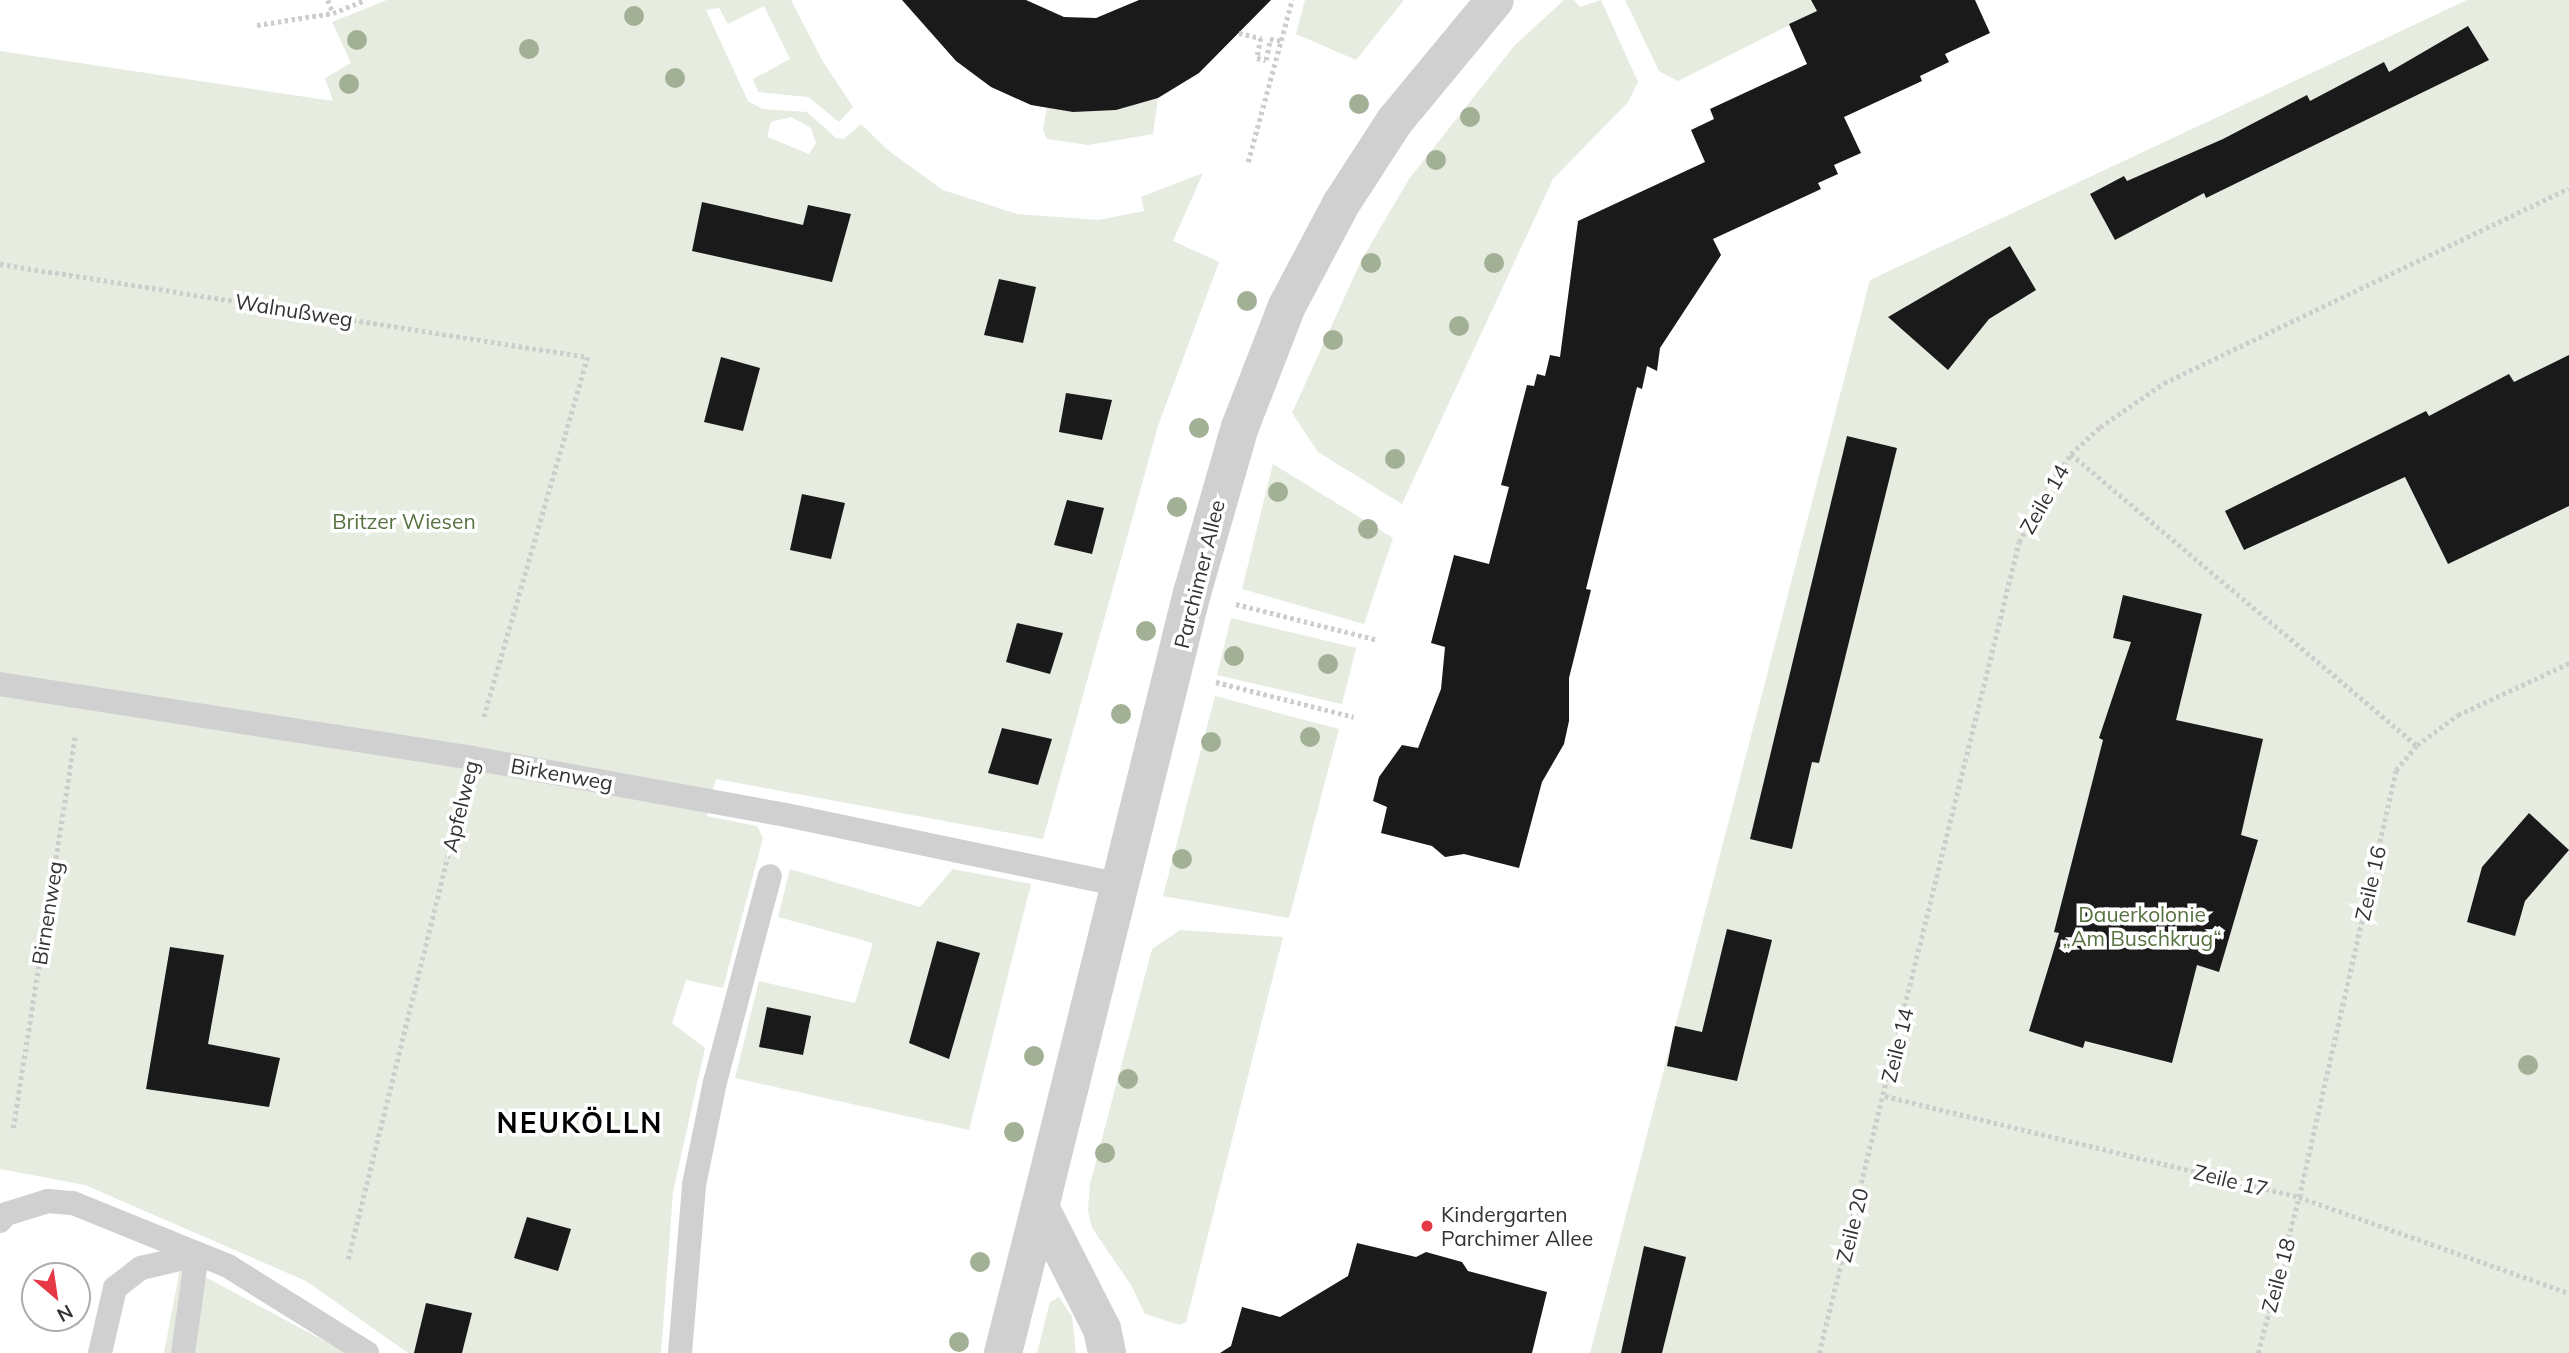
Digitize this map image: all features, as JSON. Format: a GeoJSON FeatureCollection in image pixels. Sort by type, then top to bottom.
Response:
{"type":"FeatureCollection","features":[{"type":"Feature","properties":{"kind":"street","name":"Parchimer Allee"},"geometry":{"type":"LineString","coordinates":[[1003,1353],[1192,593],[1240,427],[1287,306],[1341,204],[1394,122],[1495,0]]}},
{"type":"Feature","properties":{"kind":"street"},"geometry":{"type":"LineString","coordinates":[[1040,1207],[1102,1329],[1107,1353]]}},
{"type":"Feature","properties":{"kind":"lane","name":"Birkenweg"},"geometry":{"type":"LineString","coordinates":[[0,684],[472,758],[836,824],[1120,885]]}},
{"type":"Feature","properties":{"kind":"lane"},"geometry":{"type":"LineString","coordinates":[[680,1353],[694,1185],[715,1082],[770,876]]}},
{"type":"Feature","properties":{"kind":"lane"},"geometry":{"type":"LineString","coordinates":[[0,1222],[6,1214],[48,1200],[73,1203],[228,1266],[367,1353]]}},
{"type":"Feature","properties":{"kind":"lane"},"geometry":{"type":"LineString","coordinates":[[100,1353],[115,1288],[141,1268],[197,1255]]}},
{"type":"Feature","properties":{"kind":"lane"},"geometry":{"type":"LineString","coordinates":[[183,1353],[197,1255]]}},
{"type":"Feature","properties":{"kind":"path"},"geometry":{"type":"LineString","coordinates":[[328,0],[333,13]]}},
{"type":"Feature","properties":{"kind":"path"},"geometry":{"type":"LineString","coordinates":[[257,25],[333,13],[366,0]]}},
{"type":"Feature","properties":{"kind":"path"},"geometry":{"type":"LineString","coordinates":[[1248,162],[1292,0]]}},
{"type":"Feature","properties":{"kind":"path"},"geometry":{"type":"LineString","coordinates":[[1239,33],[1261,38],[1257,58],[1266,60],[1270,39],[1282,41]]}},
{"type":"Feature","properties":{"kind":"path","name":"Zeile 14"},"geometry":{"type":"LineString","coordinates":[[1885,1096],[2019,542],[2071,454],[2100,427],[2164,383],[2569,188]]}},
{"type":"Feature","properties":{"kind":"path","name":"Walnußweg"},"geometry":{"type":"LineString","coordinates":[[0,264],[588,357]]}},
{"type":"Feature","properties":{"kind":"path","name":"Apfelweg"},"geometry":{"type":"LineString","coordinates":[[348,1259],[472,758],[588,357]]}},
{"type":"Feature","properties":{"kind":"path"},"geometry":{"type":"LineString","coordinates":[[2071,454],[2417,745]]}},
{"type":"Feature","properties":{"kind":"path"},"geometry":{"type":"LineString","coordinates":[[1192,593],[1378,640]]}},
{"type":"Feature","properties":{"kind":"path","name":"Zeile 16"},"geometry":{"type":"LineString","coordinates":[[2299,1197],[2396,770],[2417,745],[2458,715],[2569,663]]}},
{"type":"Feature","properties":{"kind":"path"},"geometry":{"type":"LineString","coordinates":[[1174,671],[1354,717]]}},
{"type":"Feature","properties":{"kind":"path","name":"Birnenweg"},"geometry":{"type":"LineString","coordinates":[[13,1128],[81,698]]}},
{"type":"Feature","properties":{"kind":"path","name":"Zeile 17"},"geometry":{"type":"LineString","coordinates":[[1885,1096],[2299,1197],[2569,1293]]}},
{"type":"Feature","properties":{"kind":"path","name":"Zeile 20"},"geometry":{"type":"LineString","coordinates":[[1819,1353],[1885,1096]]}},
{"type":"Feature","properties":{"kind":"path","name":"Zeile 18"},"geometry":{"type":"LineString","coordinates":[[2258,1353],[2299,1197]]}},
{"type":"Feature","properties":{"kind":"green space","name":"Britzer Wiesen"},"geometry":{"type":"Polygon","coordinates":[[[387,0],[791,0],[822,60],[853,107],[839,122],[808,97],[758,92],[753,79],[790,59],[764,6],[728,24],[719,8],[706,10],[748,101],[762,109],[807,112],[836,138],[844,139],[861,124],[889,151],[943,190],[1017,214],[1098,220],[1144,211],[1141,197],[1203,173],[1173,241],[1219,262],[1158,426],[1043,839],[716,779],[707,816],[757,826],[763,838],[723,988],[686,980],[672,1023],[705,1048],[673,1192],[661,1353],[408,1353],[306,1281],[85,1185],[0,1169],[0,51],[333,101],[325,78],[351,63],[332,22],[387,0]],[[791,117],[771,122],[767,137],[809,154],[816,143],[811,128],[791,117]]]}},
{"type":"Feature","properties":{"kind":"green space"},"geometry":{"type":"Polygon","coordinates":[[[1305,0],[1404,0],[1356,60],[1296,34],[1305,0]]]}},
{"type":"Feature","properties":{"kind":"green space"},"geometry":{"type":"Polygon","coordinates":[[[1564,0],[1574,0],[1580,7],[1601,0],[1638,82],[1628,102],[1553,179],[1402,504],[1318,452],[1292,413],[1361,261],[1409,179],[1514,46],[1564,0]]]}},
{"type":"Feature","properties":{"kind":"green space"},"geometry":{"type":"Polygon","coordinates":[[[1625,0],[1814,0],[1817,11],[1678,81],[1659,71],[1625,0]]]}},
{"type":"Feature","properties":{"kind":"green space","name":"Dauerkolonie „Am Buschkrug“"},"geometry":{"type":"Polygon","coordinates":[[[2467,0],[2569,0],[2569,1353],[1590,1353],[1870,280],[2467,0]]]}},
{"type":"Feature","properties":{"kind":"green space"},"geometry":{"type":"Polygon","coordinates":[[[1158,98],[1153,134],[1088,145],[1047,139],[1043,130],[1047,107],[1115,110],[1158,98]]]}},
{"type":"Feature","properties":{"kind":"green space"},"geometry":{"type":"Polygon","coordinates":[[[1273,464],[1393,538],[1364,624],[1242,589],[1273,464]]]}},
{"type":"Feature","properties":{"kind":"green space"},"geometry":{"type":"Polygon","coordinates":[[[1231,618],[1356,648],[1342,704],[1217,675],[1231,618]]]}},
{"type":"Feature","properties":{"kind":"green space"},"geometry":{"type":"Polygon","coordinates":[[[1215,696],[1339,729],[1289,918],[1163,896],[1215,696]]]}},
{"type":"Feature","properties":{"kind":"green space"},"geometry":{"type":"Polygon","coordinates":[[[790,869],[920,907],[953,869],[1031,884],[969,1130],[735,1078],[759,981],[855,1003],[873,943],[778,917],[790,869]]]}},
{"type":"Feature","properties":{"kind":"green space"},"geometry":{"type":"Polygon","coordinates":[[[1180,930],[1283,937],[1186,1322],[1180,1325],[1145,1314],[1131,1285],[1092,1228],[1088,1211],[1090,1184],[1152,949],[1180,930]]]}},
{"type":"Feature","properties":{"kind":"green space"},"geometry":{"type":"Polygon","coordinates":[[[181,1264],[347,1353],[164,1353],[181,1264]]]}},
{"type":"Feature","properties":{"kind":"green space"},"geometry":{"type":"Polygon","coordinates":[[[1059,1297],[1072,1317],[1076,1353],[1037,1353],[1050,1302],[1059,1297]]]}},
{"type":"Feature","properties":{"kind":"building"},"geometry":{"type":"Polygon","coordinates":[[[902,0],[1026,0],[1064,17],[1096,18],[1139,0],[1271,0],[1199,73],[1158,98],[1116,110],[1073,112],[1031,105],[991,87],[956,61],[902,0]]]}},
{"type":"Feature","properties":{"kind":"building"},"geometry":{"type":"Polygon","coordinates":[[[1811,0],[1975,0],[1990,33],[1945,54],[1949,62],[1920,76],[1922,81],[1844,117],[1861,153],[1834,165],[1838,174],[1818,183],[1821,189],[1713,239],[1721,255],[1660,348],[1657,371],[1647,366],[1642,389],[1637,387],[1586,589],[1591,590],[1569,678],[1569,721],[1564,744],[1542,782],[1519,868],[1464,854],[1445,857],[1432,846],[1381,833],[1387,807],[1373,801],[1379,777],[1402,745],[1418,748],[1441,689],[1445,647],[1431,643],[1454,555],[1489,564],[1509,487],[1501,485],[1527,385],[1534,386],[1537,374],[1545,376],[1550,355],[1560,357],[1578,221],[1705,162],[1691,130],[1714,119],[1710,109],[1807,64],[1789,24],[1817,11],[1811,0]]]}},
{"type":"Feature","properties":{"kind":"building"},"geometry":{"type":"Polygon","coordinates":[[[2468,26],[2489,60],[2206,198],[2204,193],[2115,240],[2090,194],[2124,176],[2127,181],[2223,139],[2307,95],[2310,101],[2384,62],[2389,72],[2468,26]]]}},
{"type":"Feature","properties":{"kind":"building"},"geometry":{"type":"Polygon","coordinates":[[[702,202],[803,225],[808,205],[851,214],[832,282],[692,251],[702,202]]]}},
{"type":"Feature","properties":{"kind":"building"},"geometry":{"type":"Polygon","coordinates":[[[2010,246],[2036,290],[1989,319],[1948,370],[1888,317],[2010,246]]]}},
{"type":"Feature","properties":{"kind":"building"},"geometry":{"type":"Polygon","coordinates":[[[999,279],[1036,287],[1023,343],[984,335],[999,279]]]}},
{"type":"Feature","properties":{"kind":"building"},"geometry":{"type":"Polygon","coordinates":[[[2569,355],[2569,506],[2448,564],[2405,477],[2244,550],[2225,511],[2426,411],[2429,416],[2509,374],[2514,382],[2569,355]]]}},
{"type":"Feature","properties":{"kind":"building"},"geometry":{"type":"Polygon","coordinates":[[[721,357],[760,368],[743,431],[704,422],[721,357]]]}},
{"type":"Feature","properties":{"kind":"building"},"geometry":{"type":"Polygon","coordinates":[[[1066,393],[1112,400],[1102,440],[1059,432],[1066,393]]]}},
{"type":"Feature","properties":{"kind":"building"},"geometry":{"type":"Polygon","coordinates":[[[1847,436],[1897,448],[1819,763],[1812,762],[1792,849],[1750,839],[1847,436]]]}},
{"type":"Feature","properties":{"kind":"building"},"geometry":{"type":"Polygon","coordinates":[[[802,494],[845,503],[831,559],[790,550],[802,494]]]}},
{"type":"Feature","properties":{"kind":"building"},"geometry":{"type":"Polygon","coordinates":[[[1067,500],[1104,508],[1092,554],[1054,545],[1067,500]]]}},
{"type":"Feature","properties":{"kind":"building"},"geometry":{"type":"Polygon","coordinates":[[[2123,595],[2202,614],[2176,720],[2263,739],[2241,835],[2258,840],[2219,972],[2197,965],[2172,1063],[2085,1041],[2083,1048],[2029,1031],[2059,933],[2054,932],[2103,740],[2099,738],[2131,642],[2113,638],[2123,595]]]}},
{"type":"Feature","properties":{"kind":"building"},"geometry":{"type":"Polygon","coordinates":[[[1017,623],[1063,633],[1050,674],[1006,662],[1017,623]]]}},
{"type":"Feature","properties":{"kind":"building"},"geometry":{"type":"Polygon","coordinates":[[[1002,728],[1052,739],[1038,785],[988,773],[1002,728]]]}},
{"type":"Feature","properties":{"kind":"building"},"geometry":{"type":"Polygon","coordinates":[[[2529,813],[2569,850],[2525,901],[2515,936],[2467,922],[2482,867],[2529,813]]]}},
{"type":"Feature","properties":{"kind":"building"},"geometry":{"type":"Polygon","coordinates":[[[1727,929],[1772,940],[1737,1081],[1667,1066],[1675,1026],[1702,1032],[1727,929]]]}},
{"type":"Feature","properties":{"kind":"building"},"geometry":{"type":"Polygon","coordinates":[[[937,941],[980,953],[949,1059],[909,1043],[937,941]]]}},
{"type":"Feature","properties":{"kind":"building"},"geometry":{"type":"Polygon","coordinates":[[[170,947],[224,955],[208,1044],[280,1058],[269,1107],[146,1089],[170,947]]]}},
{"type":"Feature","properties":{"kind":"building"},"geometry":{"type":"Polygon","coordinates":[[[767,1007],[811,1016],[803,1055],[759,1047],[767,1007]]]}},
{"type":"Feature","properties":{"kind":"building"},"geometry":{"type":"Polygon","coordinates":[[[527,1217],[571,1229],[558,1271],[514,1258],[527,1217]]]}},
{"type":"Feature","properties":{"kind":"building"},"geometry":{"type":"Polygon","coordinates":[[[1357,1243],[1416,1257],[1426,1252],[1462,1262],[1468,1271],[1547,1292],[1532,1353],[1220,1353],[1231,1346],[1242,1307],[1280,1317],[1348,1276],[1357,1243]]]}},
{"type":"Feature","properties":{"kind":"building"},"geometry":{"type":"Polygon","coordinates":[[[1644,1246],[1686,1257],[1662,1353],[1621,1353],[1644,1246]]]}},
{"type":"Feature","properties":{"kind":"building"},"geometry":{"type":"Polygon","coordinates":[[[426,1303],[472,1313],[462,1353],[414,1353],[426,1303]]]}},
{"type":"Feature","properties":{"kind":"place","name":"Kindergarten Parchimer Allee"},"geometry":{"type":"Point","coordinates":[1427,1226]}},
{"type":"Feature","properties":{"kind":"district","name":"NEUKÖLLN"},"geometry":{"type":"Point","coordinates":[580,1123]}}]}
